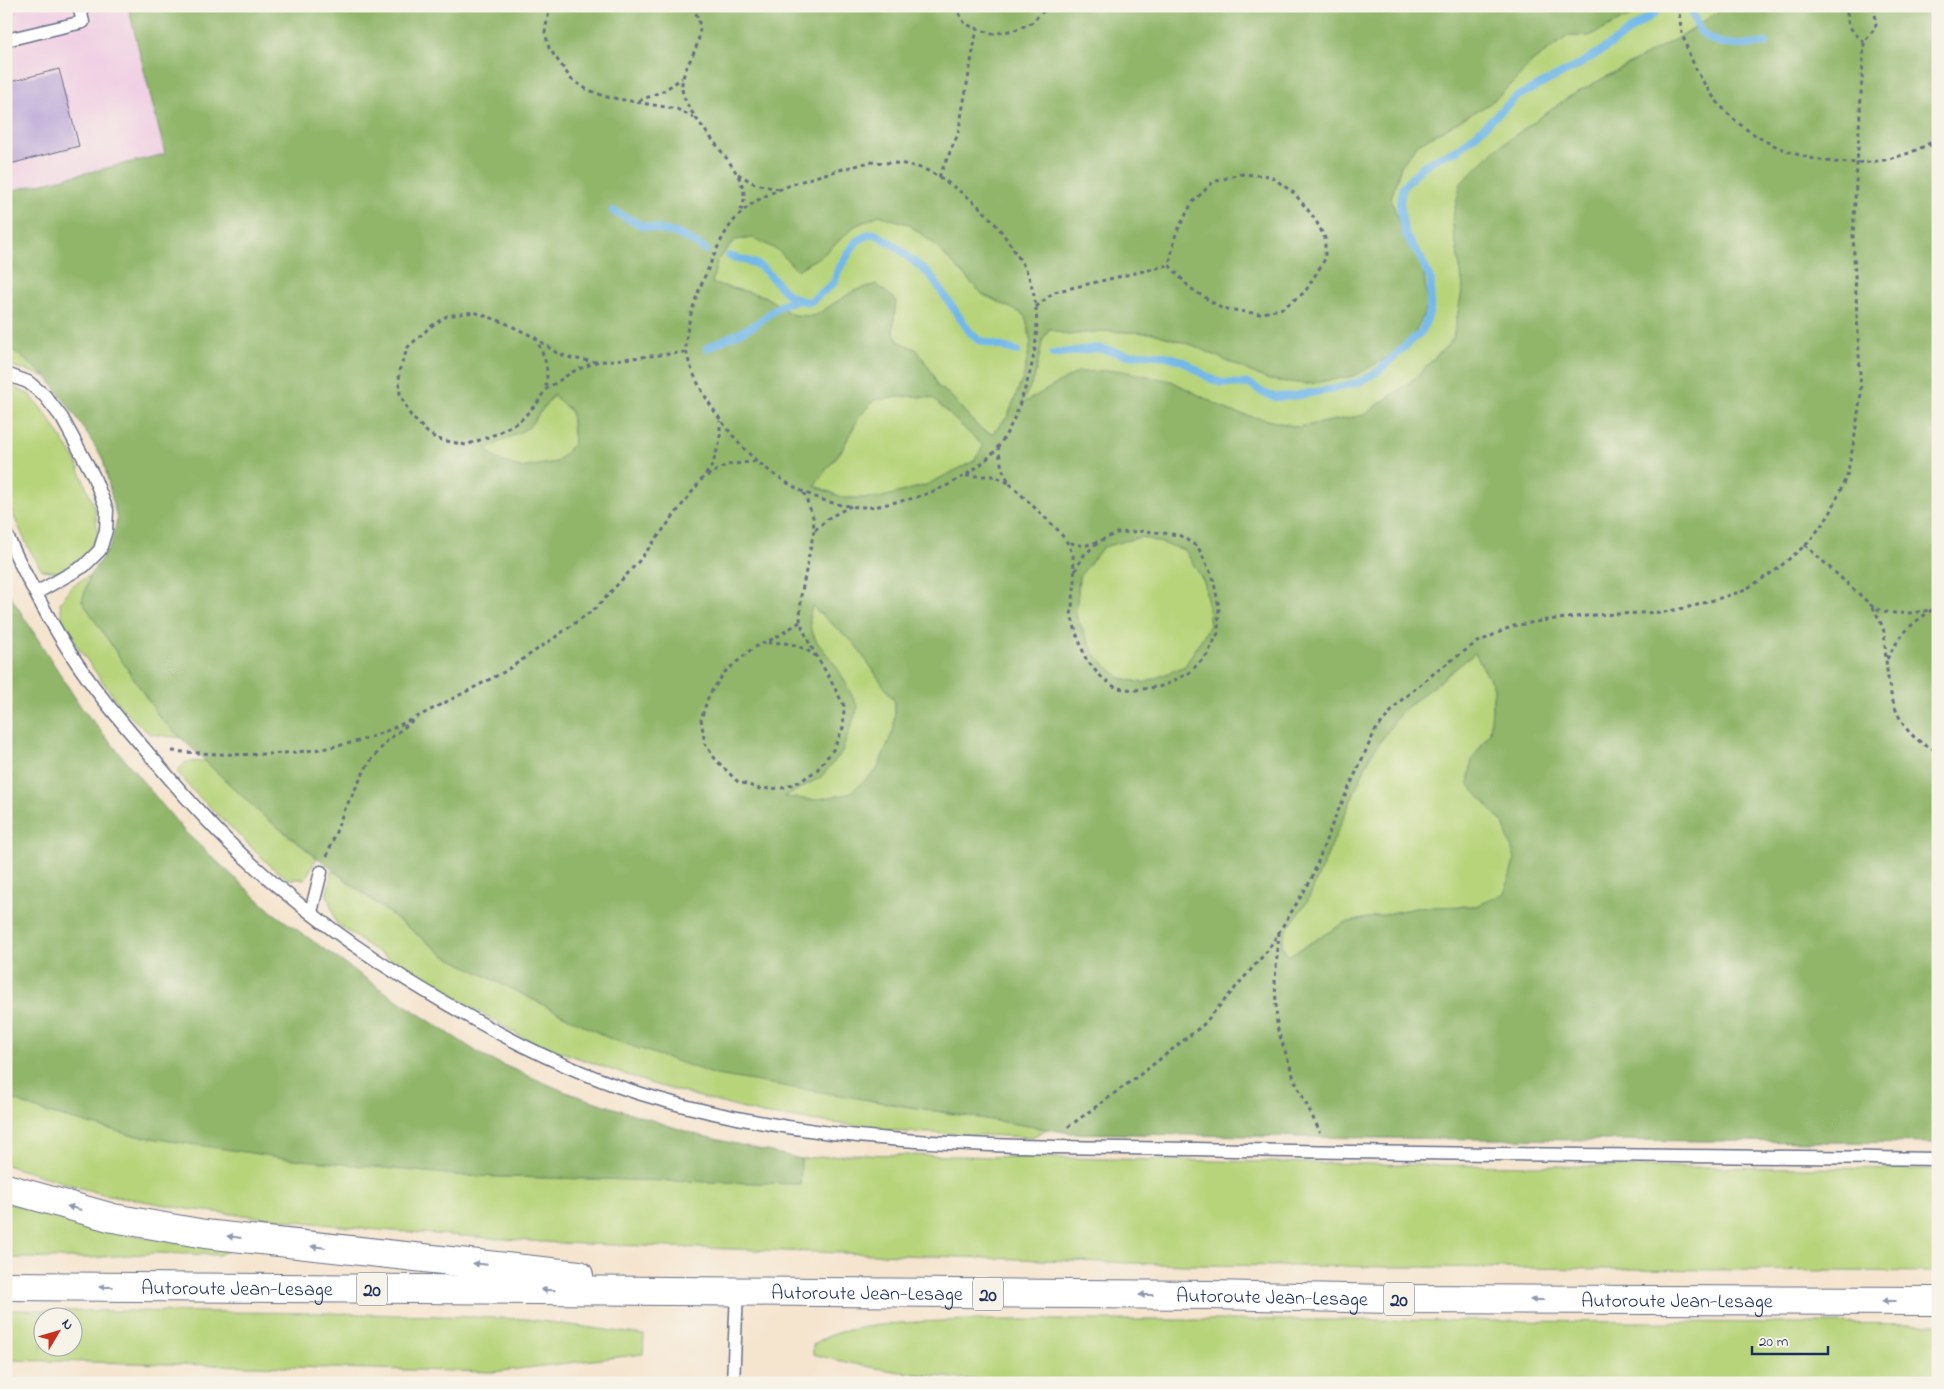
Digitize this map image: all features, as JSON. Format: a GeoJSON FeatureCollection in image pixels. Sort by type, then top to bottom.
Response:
{"type":"FeatureCollection","features":[{"type":"Feature","properties":{"kind":"highway"},"geometry":{"type":"LineString","coordinates":[[6,1188],[113,1218],[205,1234],[737,1292]]}},
{"type":"Feature","properties":{"kind":"highway","name":"Autoroute Jean-Lesage"},"geometry":{"type":"LineString","coordinates":[[6,1286],[1202,1295],[1392,1299],[1938,1301]]}},
{"type":"Feature","properties":{"kind":"lane"},"geometry":{"type":"LineString","coordinates":[[6,40],[83,22],[78,6]]}},
{"type":"Feature","properties":{"kind":"lane"},"geometry":{"type":"LineString","coordinates":[[6,374],[28,382],[45,396],[62,418],[93,475],[107,510],[106,530],[100,550],[84,566],[36,593]]}},
{"type":"Feature","properties":{"kind":"lane"},"geometry":{"type":"LineString","coordinates":[[6,534],[54,627],[87,677],[187,799],[252,864],[373,959],[449,1006],[516,1043],[586,1076],[652,1098],[724,1117],[803,1130],[881,1139],[1042,1146],[1335,1152],[1938,1159]]}},
{"type":"Feature","properties":{"kind":"lane"},"geometry":{"type":"LineString","coordinates":[[311,912],[321,872]]}},
{"type":"Feature","properties":{"kind":"lane"},"geometry":{"type":"LineString","coordinates":[[733,1383],[737,1292]]}},
{"type":"Feature","properties":{"kind":"path"},"geometry":{"type":"LineString","coordinates":[[550,6],[545,32],[549,48],[572,79],[586,89],[600,94],[678,108],[697,120]]}},
{"type":"Feature","properties":{"kind":"path"},"geometry":{"type":"LineString","coordinates":[[692,6],[698,16],[701,36],[682,78],[682,94],[689,109],[737,173],[744,193],[740,215]]}},
{"type":"Feature","properties":{"kind":"path"},"geometry":{"type":"LineString","coordinates":[[955,6],[965,24],[992,34],[1015,30],[1031,22],[1049,6]]}},
{"type":"Feature","properties":{"kind":"path"},"geometry":{"type":"LineString","coordinates":[[1678,6],[1683,36],[1697,72],[1719,104],[1748,130],[1781,149],[1818,160],[1856,164],[1894,158],[1930,144],[1938,138]]}},
{"type":"Feature","properties":{"kind":"path"},"geometry":{"type":"LineString","coordinates":[[1851,6],[1847,9],[1847,22],[1855,34],[1864,42]]}},
{"type":"Feature","properties":{"kind":"path"},"geometry":{"type":"LineString","coordinates":[[1042,1146],[1141,1074],[1203,1025],[1268,950],[1311,880],[1333,822],[1375,731],[1399,702],[1438,670],[1476,643],[1514,626],[1547,620],[1595,615],[1664,612],[1694,606],[1743,591],[1776,570],[1805,546],[1830,514],[1847,475],[1861,393],[1853,236],[1864,42],[1876,27],[1875,10],[1871,6]]}},
{"type":"Feature","properties":{"kind":"path"},"geometry":{"type":"LineString","coordinates":[[940,177],[958,134],[977,29]]}},
{"type":"Feature","properties":{"kind":"path"},"geometry":{"type":"LineString","coordinates":[[638,101],[665,90],[682,78]]}},
{"type":"Feature","properties":{"kind":"path"},"geometry":{"type":"LineString","coordinates":[[1930,144],[1938,151]]}},
{"type":"Feature","properties":{"kind":"path"},"geometry":{"type":"LineString","coordinates":[[870,162],[914,166],[940,177],[979,205],[1003,232],[1026,271],[1036,307],[1036,344],[1031,372],[1015,418],[994,452],[966,476],[914,499],[866,508],[835,504],[803,492],[768,470],[748,453],[720,420],[696,379],[687,352],[688,326],[700,286],[722,236],[746,208],[779,190],[870,162]]}},
{"type":"Feature","properties":{"kind":"path"},"geometry":{"type":"LineString","coordinates":[[737,173],[755,184],[779,190]]}},
{"type":"Feature","properties":{"kind":"path"},"geometry":{"type":"LineString","coordinates":[[1240,174],[1270,176],[1294,193],[1315,219],[1325,238],[1325,259],[1305,292],[1283,308],[1259,314],[1221,308],[1190,288],[1169,265],[1176,234],[1192,204],[1213,182],[1240,174]]}},
{"type":"Feature","properties":{"kind":"path"},"geometry":{"type":"LineString","coordinates":[[1036,307],[1054,292],[1072,286],[1169,265]]}},
{"type":"Feature","properties":{"kind":"path"},"geometry":{"type":"LineString","coordinates":[[534,337],[546,358],[548,377],[545,390],[538,402],[520,421],[496,434],[466,445],[437,439],[427,432],[412,416],[400,394],[399,371],[408,347],[430,327],[447,316],[474,312],[503,322],[534,337],[557,353],[571,358],[596,362],[687,352]]}},
{"type":"Feature","properties":{"kind":"path"},"geometry":{"type":"LineString","coordinates":[[545,390],[572,372],[596,362]]}},
{"type":"Feature","properties":{"kind":"path"},"geometry":{"type":"LineString","coordinates":[[144,748],[250,754],[311,751],[348,744],[383,733],[504,672],[596,608],[639,561],[712,466],[720,441],[720,420]]}},
{"type":"Feature","properties":{"kind":"path"},"geometry":{"type":"LineString","coordinates":[[998,445],[1002,469],[1010,484]]}},
{"type":"Feature","properties":{"kind":"path"},"geometry":{"type":"LineString","coordinates":[[704,477],[726,465],[757,461]]}},
{"type":"Feature","properties":{"kind":"path"},"geometry":{"type":"LineString","coordinates":[[966,476],[994,476],[1010,484],[1058,530],[1067,542],[1073,555],[1075,581],[1071,615],[1077,635],[1086,659],[1099,675],[1116,688],[1136,690],[1163,686],[1189,672],[1207,655],[1218,633],[1219,607],[1212,578],[1198,547],[1179,535],[1146,531],[1116,533],[1084,546],[1067,542]]}},
{"type":"Feature","properties":{"kind":"path"},"geometry":{"type":"LineString","coordinates":[[800,622],[753,648],[725,672],[710,695],[701,719],[705,744],[716,760],[737,781],[760,789],[782,788],[801,782],[817,770],[833,750],[843,728],[844,706],[800,622],[801,596],[814,530],[813,518],[803,492]]}},
{"type":"Feature","properties":{"kind":"path"},"geometry":{"type":"LineString","coordinates":[[814,530],[830,517],[851,506]]}},
{"type":"Feature","properties":{"kind":"path"},"geometry":{"type":"LineString","coordinates":[[1074,572],[1084,555],[1100,541]]}},
{"type":"Feature","properties":{"kind":"path"},"geometry":{"type":"LineString","coordinates":[[1805,546],[1873,607],[1885,612],[1900,614],[1938,610]]}},
{"type":"Feature","properties":{"kind":"path"},"geometry":{"type":"LineString","coordinates":[[1873,607],[1884,630],[1889,690],[1894,709],[1909,733],[1927,747],[1938,750]]}},
{"type":"Feature","properties":{"kind":"path"},"geometry":{"type":"LineString","coordinates":[[1886,661],[1896,642],[1913,622],[1933,610]]}},
{"type":"Feature","properties":{"kind":"path"},"geometry":{"type":"LineString","coordinates":[[764,643],[789,642],[806,649],[819,658]]}},
{"type":"Feature","properties":{"kind":"path"},"geometry":{"type":"LineString","coordinates":[[321,872],[344,813],[368,764],[387,740],[417,717]]}},
{"type":"Feature","properties":{"kind":"path"},"geometry":{"type":"LineString","coordinates":[[1279,932],[1275,980],[1277,1027],[1301,1096],[1312,1118],[1335,1152]]}},
{"type":"Feature","properties":{"kind":"shaded area"},"geometry":{"type":"Polygon","coordinates":[[[6,6],[128,6],[165,155],[6,192],[6,6]]]}},
{"type":"Feature","properties":{"kind":"green space"},"geometry":{"type":"Polygon","coordinates":[[[128,6],[1651,6],[1589,36],[1568,36],[1533,61],[1513,83],[1489,104],[1418,144],[1401,165],[1391,198],[1404,239],[1423,267],[1428,306],[1408,346],[1354,376],[1308,384],[1269,380],[1192,345],[1153,333],[1102,331],[1068,335],[1049,329],[1043,339],[1034,379],[1021,404],[1078,372],[1118,370],[1171,381],[1232,412],[1298,427],[1364,415],[1414,379],[1453,339],[1463,286],[1452,220],[1461,183],[1496,149],[1569,97],[1683,35],[1727,6],[1938,6],[1938,1143],[1370,1138],[1071,1133],[716,1075],[611,1039],[444,955],[261,814],[160,718],[82,601],[90,575],[111,545],[117,520],[103,459],[75,415],[47,377],[6,345],[6,192],[165,154],[128,6]],[[879,215],[855,226],[824,254],[797,270],[779,251],[754,238],[735,240],[717,261],[712,283],[764,296],[793,315],[814,316],[854,291],[876,284],[896,300],[893,330],[898,341],[917,350],[933,374],[937,386],[950,395],[980,429],[992,434],[1008,416],[1024,375],[1031,342],[1025,315],[982,294],[933,243],[908,224],[879,215]],[[553,395],[528,428],[486,449],[497,459],[520,468],[557,462],[574,443],[571,411],[553,395]],[[910,396],[874,400],[859,417],[842,449],[814,486],[844,498],[879,498],[926,485],[974,461],[983,446],[932,398],[910,396]],[[1141,537],[1103,547],[1079,577],[1076,616],[1095,655],[1120,678],[1144,683],[1185,666],[1210,625],[1205,584],[1185,550],[1141,537]],[[812,606],[810,624],[815,638],[838,670],[858,707],[841,754],[821,777],[784,797],[813,800],[849,794],[877,770],[894,729],[895,702],[854,643],[812,606]],[[1475,653],[1402,711],[1370,756],[1308,900],[1285,932],[1281,945],[1288,956],[1344,923],[1420,907],[1477,906],[1505,893],[1515,858],[1503,823],[1468,784],[1472,760],[1490,732],[1494,687],[1475,653]]]}},
{"type":"Feature","properties":{"kind":"green space"},"geometry":{"type":"Polygon","coordinates":[[[1651,6],[1727,6],[1683,35],[1569,97],[1496,149],[1452,220],[1463,286],[1453,339],[1414,379],[1364,415],[1298,427],[1232,412],[1171,381],[1021,404],[1034,379],[1043,339],[1049,329],[1068,335],[1102,331],[1153,333],[1192,345],[1269,380],[1308,384],[1423,267],[1404,239],[1391,198],[1401,166],[1418,144],[1489,104],[1513,83],[1533,61],[1568,36],[1589,36],[1651,6]]]}},
{"type":"Feature","properties":{"kind":"green space"},"geometry":{"type":"Polygon","coordinates":[[[879,215],[908,224],[933,243],[982,294],[1025,315],[1031,342],[1024,375],[1008,416],[992,434],[980,429],[950,395],[937,386],[933,374],[917,350],[898,341],[893,330],[896,300],[854,291],[814,316],[793,315],[764,296],[712,283],[717,261],[735,240],[754,238],[779,251],[797,270],[824,254],[855,226],[879,215]]]}},
{"type":"Feature","properties":{"kind":"green space"},"geometry":{"type":"Polygon","coordinates":[[[6,345],[8,346],[47,377],[6,364],[6,345]]]}},
{"type":"Feature","properties":{"kind":"green space"},"geometry":{"type":"Polygon","coordinates":[[[6,383],[30,395],[48,417],[75,459],[95,509],[98,536],[83,557],[59,572],[42,570],[28,547],[6,499],[6,383]]]}},
{"type":"Feature","properties":{"kind":"green space"},"geometry":{"type":"Polygon","coordinates":[[[554,395],[571,412],[574,443],[557,462],[520,468],[497,459],[485,449],[528,428],[554,395]]]}},
{"type":"Feature","properties":{"kind":"green space"},"geometry":{"type":"Polygon","coordinates":[[[910,396],[932,398],[984,446],[975,461],[926,485],[880,498],[844,498],[814,485],[842,450],[859,417],[874,400],[910,396]]]}},
{"type":"Feature","properties":{"kind":"green space"},"geometry":{"type":"Polygon","coordinates":[[[1141,537],[1185,550],[1205,584],[1210,625],[1185,666],[1144,683],[1120,678],[1094,655],[1076,616],[1079,576],[1103,547],[1141,537]]]}},
{"type":"Feature","properties":{"kind":"green space"},"geometry":{"type":"Polygon","coordinates":[[[90,575],[82,601],[160,718],[181,738],[150,734],[123,710],[64,628],[60,603],[72,586],[90,575]]]}},
{"type":"Feature","properties":{"kind":"green space"},"geometry":{"type":"Polygon","coordinates":[[[6,589],[81,707],[185,832],[272,912],[382,990],[485,1057],[568,1093],[698,1135],[801,1159],[800,1184],[466,1176],[291,1159],[131,1135],[45,1112],[6,1097],[6,589]]]}},
{"type":"Feature","properties":{"kind":"green space"},"geometry":{"type":"Polygon","coordinates":[[[812,606],[854,643],[895,702],[894,729],[877,770],[849,794],[813,800],[783,797],[821,777],[835,665],[819,646],[808,623],[812,606]]]}},
{"type":"Feature","properties":{"kind":"green space"},"geometry":{"type":"Polygon","coordinates":[[[1475,653],[1494,687],[1490,732],[1472,760],[1468,784],[1503,823],[1515,858],[1505,893],[1477,906],[1420,907],[1344,923],[1288,956],[1281,945],[1285,932],[1308,900],[1370,756],[1402,711],[1475,653]]]}},
{"type":"Feature","properties":{"kind":"green space"},"geometry":{"type":"Polygon","coordinates":[[[205,761],[261,814],[317,858],[305,879],[289,879],[273,868],[191,789],[177,771],[186,762],[205,761]]]}},
{"type":"Feature","properties":{"kind":"green space"},"geometry":{"type":"Polygon","coordinates":[[[332,870],[444,955],[611,1039],[872,1101],[1047,1129],[1032,1137],[906,1132],[762,1114],[649,1083],[525,1039],[370,947],[336,923],[327,894],[332,870]]]}},
{"type":"Feature","properties":{"kind":"green space"},"geometry":{"type":"Polygon","coordinates":[[[6,1097],[45,1112],[131,1135],[207,1146],[466,1176],[800,1184],[801,1159],[853,1154],[1421,1165],[1938,1169],[1938,1272],[1187,1265],[558,1243],[367,1229],[188,1209],[98,1193],[6,1165],[6,1097]]]}},
{"type":"Feature","properties":{"kind":"green space"},"geometry":{"type":"Polygon","coordinates":[[[6,1202],[119,1233],[229,1250],[219,1255],[156,1253],[89,1258],[6,1258],[6,1202]]]}},
{"type":"Feature","properties":{"kind":"green space"},"geometry":{"type":"Polygon","coordinates":[[[6,1310],[32,1310],[32,1356],[82,1356],[82,1311],[329,1313],[526,1319],[644,1335],[643,1354],[493,1372],[6,1360],[6,1310]]]}},
{"type":"Feature","properties":{"kind":"green space"},"geometry":{"type":"Polygon","coordinates":[[[967,1320],[1351,1320],[1938,1324],[1938,1383],[1035,1383],[923,1375],[868,1367],[813,1354],[813,1345],[827,1337],[844,1331],[909,1322],[967,1320]]]}},
{"type":"Feature","properties":{"kind":"building"},"geometry":{"type":"Polygon","coordinates":[[[59,69],[79,146],[6,165],[6,83],[59,69]]]}},
{"type":"Feature","properties":{"kind":"waterway"},"geometry":{"type":"LineString","coordinates":[[1690,6],[1699,29],[1713,40],[1730,45],[1766,43]]}},
{"type":"Feature","properties":{"kind":"waterway"},"geometry":{"type":"LineString","coordinates":[[1053,354],[1097,348],[1129,355],[1166,356],[1183,361],[1209,378],[1222,383],[1250,384],[1263,393],[1275,397],[1328,390],[1359,382],[1377,372],[1422,331],[1430,311],[1431,281],[1421,258],[1406,236],[1402,220],[1400,202],[1403,187],[1423,166],[1457,150],[1516,97],[1575,67],[1656,12]]}},
{"type":"Feature","properties":{"kind":"waterway"},"geometry":{"type":"LineString","coordinates":[[613,211],[643,226],[675,233],[706,250]]}},
{"type":"Feature","properties":{"kind":"waterway"},"geometry":{"type":"LineString","coordinates":[[729,256],[756,264],[792,297],[810,302],[835,282],[837,272],[856,242],[869,234],[875,234],[894,245],[931,276],[969,331],[978,340],[1017,351]]}},
{"type":"Feature","properties":{"kind":"waterway"},"geometry":{"type":"LineString","coordinates":[[707,348],[753,326],[782,305],[796,301]]}}]}
